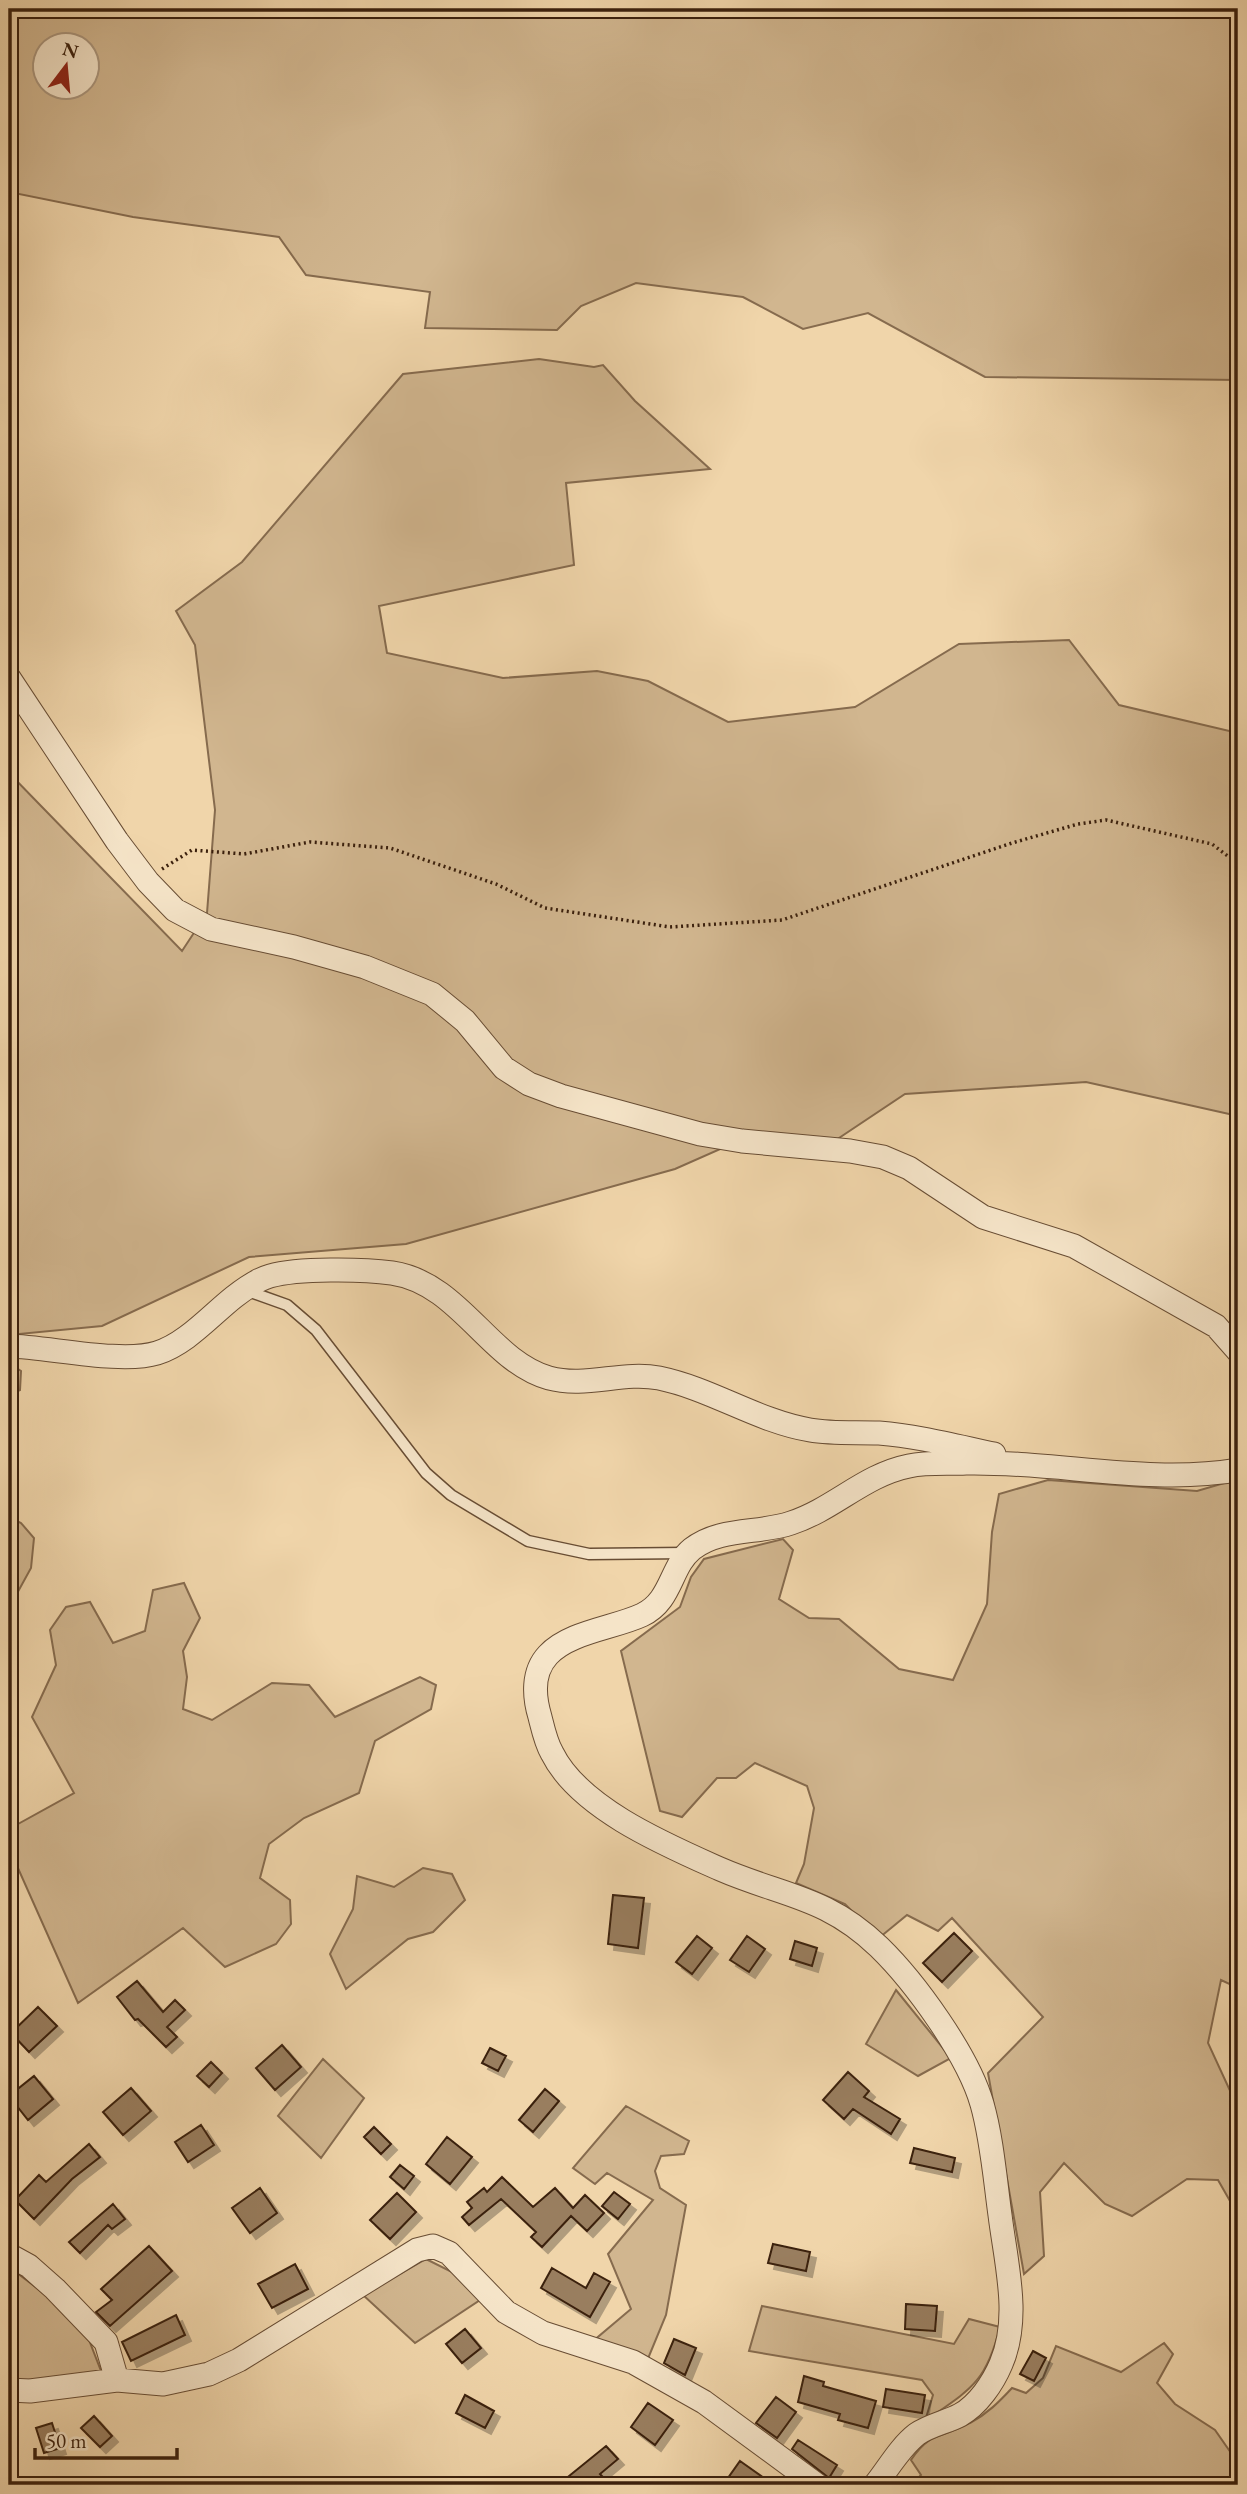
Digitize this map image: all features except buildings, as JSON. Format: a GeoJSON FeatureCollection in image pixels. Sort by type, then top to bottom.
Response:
{"type":"FeatureCollection","features":[{"type":"Feature","properties":{"kind":"street"},"geometry":{"type":"LineString","coordinates":[[9,677],[148,882],[175,910],[211,929],[294,947],[365,967],[432,993],[465,1021],[504,1068],[529,1084],[561,1096],[700,1133],[742,1141],[850,1151],[883,1157],[909,1168],[983,1217],[1083,1251],[1216,1325],[1238,1351]]}},
{"type":"Feature","properties":{"kind":"street"},"geometry":{"type":"LineString","coordinates":[[9,1346],[124,1355],[156,1354],[178,1343],[245,1290],[269,1276],[300,1271],[392,1273],[418,1280],[440,1292],[520,1364],[546,1377],[593,1382],[627,1377],[658,1378],[699,1390],[769,1419],[810,1430],[915,1438],[995,1454],[1015,1462]]}},
{"type":"Feature","properties":{"kind":"street"},"geometry":{"type":"LineString","coordinates":[[875,2485],[918,2433],[963,2413],[978,2399],[1003,2360],[1010,2334],[1009,2287],[982,2104],[962,2059],[914,1987],[855,1926],[828,1907],[720,1869],[601,1808],[576,1788],[552,1754],[535,1692],[538,1670],[548,1654],[566,1642],[617,1626],[650,1611],[668,1593],[687,1553],[706,1540],[784,1526],[806,1518],[883,1472],[916,1464],[1015,1462],[1167,1476],[1205,1476],[1238,1470]]}},
{"type":"Feature","properties":{"kind":"street"},"geometry":{"type":"LineString","coordinates":[[9,2390],[30,2391],[117,2380],[163,2384],[209,2374],[239,2360],[417,2250],[433,2246],[449,2253],[506,2312],[543,2333],[633,2362],[704,2402],[817,2485]]}},
{"type":"Feature","properties":{"kind":"street"},"geometry":{"type":"LineString","coordinates":[[9,2255],[29,2266],[55,2288],[106,2342],[117,2380]]}},
{"type":"Feature","properties":{"kind":"lane"},"geometry":{"type":"LineString","coordinates":[[245,1290],[287,1305],[316,1330],[426,1473],[451,1495],[506,1528],[528,1541],[589,1554],[687,1553]]}},
{"type":"Feature","properties":{"kind":"path"},"geometry":{"type":"LineString","coordinates":[[148,882],[166,864],[192,850],[244,854],[310,842],[390,848],[496,884],[545,908],[670,927],[782,920],[1012,843],[1078,824],[1106,820],[1212,844],[1238,864]]}},
{"type":"Feature","properties":{"kind":"shaded area"},"geometry":{"type":"Polygon","coordinates":[[[9,9],[1238,9],[1238,380],[985,377],[868,313],[803,329],[743,297],[636,283],[581,306],[557,330],[425,328],[430,292],[306,275],[279,237],[133,217],[9,192],[9,9]]]}},
{"type":"Feature","properties":{"kind":"shaded area"},"geometry":{"type":"Polygon","coordinates":[[[539,359],[594,367],[603,365],[635,401],[710,469],[566,483],[574,565],[379,606],[387,653],[503,678],[597,671],[648,681],[728,722],[855,707],[959,644],[1069,640],[1119,705],[1238,733],[1238,1116],[1086,1082],[905,1094],[818,1152],[754,1134],[675,1169],[406,1244],[249,1257],[102,1326],[9,1335],[9,773],[182,951],[207,913],[215,810],[195,645],[176,611],[242,562],[403,374],[539,359]]]}},
{"type":"Feature","properties":{"kind":"shaded area"},"geometry":{"type":"Polygon","coordinates":[[[9,1363],[21,1371],[20,1390],[9,1395],[9,1363]]]}},
{"type":"Feature","properties":{"kind":"shaded area"},"geometry":{"type":"Polygon","coordinates":[[[1238,1479],[1238,1988],[1221,1980],[1208,2043],[1238,2108],[1238,2215],[1218,2180],[1187,2179],[1132,2216],[1105,2204],[1064,2163],[1040,2192],[1044,2256],[1024,2274],[988,2073],[1043,2017],[952,1918],[938,1931],[907,1915],[879,1938],[845,1904],[796,1883],[804,1864],[814,1808],[807,1786],[755,1763],[736,1778],[717,1778],[682,1817],[660,1811],[621,1651],[680,1607],[691,1577],[704,1559],[783,1539],[793,1550],[779,1599],[809,1618],[839,1619],[899,1669],[953,1680],[987,1604],[992,1532],[999,1494],[1048,1480],[1197,1491],[1238,1479]]]}},
{"type":"Feature","properties":{"kind":"shaded area"},"geometry":{"type":"Polygon","coordinates":[[[9,1517],[21,1523],[34,1538],[31,1568],[9,1608],[9,1517]]]}},
{"type":"Feature","properties":{"kind":"shaded area"},"geometry":{"type":"Polygon","coordinates":[[[184,1583],[200,1618],[183,1651],[187,1677],[183,1709],[212,1720],[272,1683],[309,1685],[335,1717],[420,1677],[436,1685],[431,1709],[375,1741],[359,1793],[304,1818],[269,1844],[260,1878],[290,1900],[291,1924],[276,1944],[225,1967],[183,1928],[78,2003],[9,1848],[9,1829],[74,1793],[32,1717],[56,1665],[50,1630],[66,1607],[90,1602],[113,1643],[145,1631],[153,1590],[184,1583]]]}},
{"type":"Feature","properties":{"kind":"shaded area"},"geometry":{"type":"Polygon","coordinates":[[[423,1868],[452,1874],[465,1900],[433,1932],[408,1939],[346,1989],[330,1954],[353,1909],[357,1876],[394,1887],[423,1868]]]}},
{"type":"Feature","properties":{"kind":"shaded area"},"geometry":{"type":"Polygon","coordinates":[[[896,1990],[951,2058],[918,2076],[866,2044],[896,1990]]]}},
{"type":"Feature","properties":{"kind":"shaded area"},"geometry":{"type":"Polygon","coordinates":[[[323,2059],[364,2098],[321,2158],[278,2116],[323,2059]]]}},
{"type":"Feature","properties":{"kind":"shaded area"},"geometry":{"type":"Polygon","coordinates":[[[626,2106],[689,2141],[684,2154],[661,2156],[655,2171],[660,2188],[686,2205],[666,2315],[647,2361],[592,2342],[631,2309],[608,2254],[653,2200],[607,2173],[595,2184],[573,2168],[626,2106]]]}},
{"type":"Feature","properties":{"kind":"shaded area"},"geometry":{"type":"Polygon","coordinates":[[[426,2259],[454,2273],[480,2300],[415,2343],[363,2295],[426,2259]]]}},
{"type":"Feature","properties":{"kind":"shaded area"},"geometry":{"type":"Polygon","coordinates":[[[9,2267],[57,2303],[89,2340],[101,2371],[23,2383],[9,2382],[9,2267]]]}},
{"type":"Feature","properties":{"kind":"shaded area"},"geometry":{"type":"Polygon","coordinates":[[[762,2306],[954,2344],[969,2319],[1000,2327],[995,2346],[982,2373],[965,2392],[925,2421],[933,2395],[922,2380],[749,2351],[762,2306]]]}},
{"type":"Feature","properties":{"kind":"shaded area"},"geometry":{"type":"Polygon","coordinates":[[[1164,2343],[1173,2354],[1157,2383],[1175,2404],[1215,2430],[1238,2463],[1238,2485],[912,2485],[921,2475],[911,2460],[918,2450],[931,2439],[976,2419],[1012,2388],[1026,2393],[1043,2378],[1056,2346],[1121,2372],[1164,2343]]]}}]}
